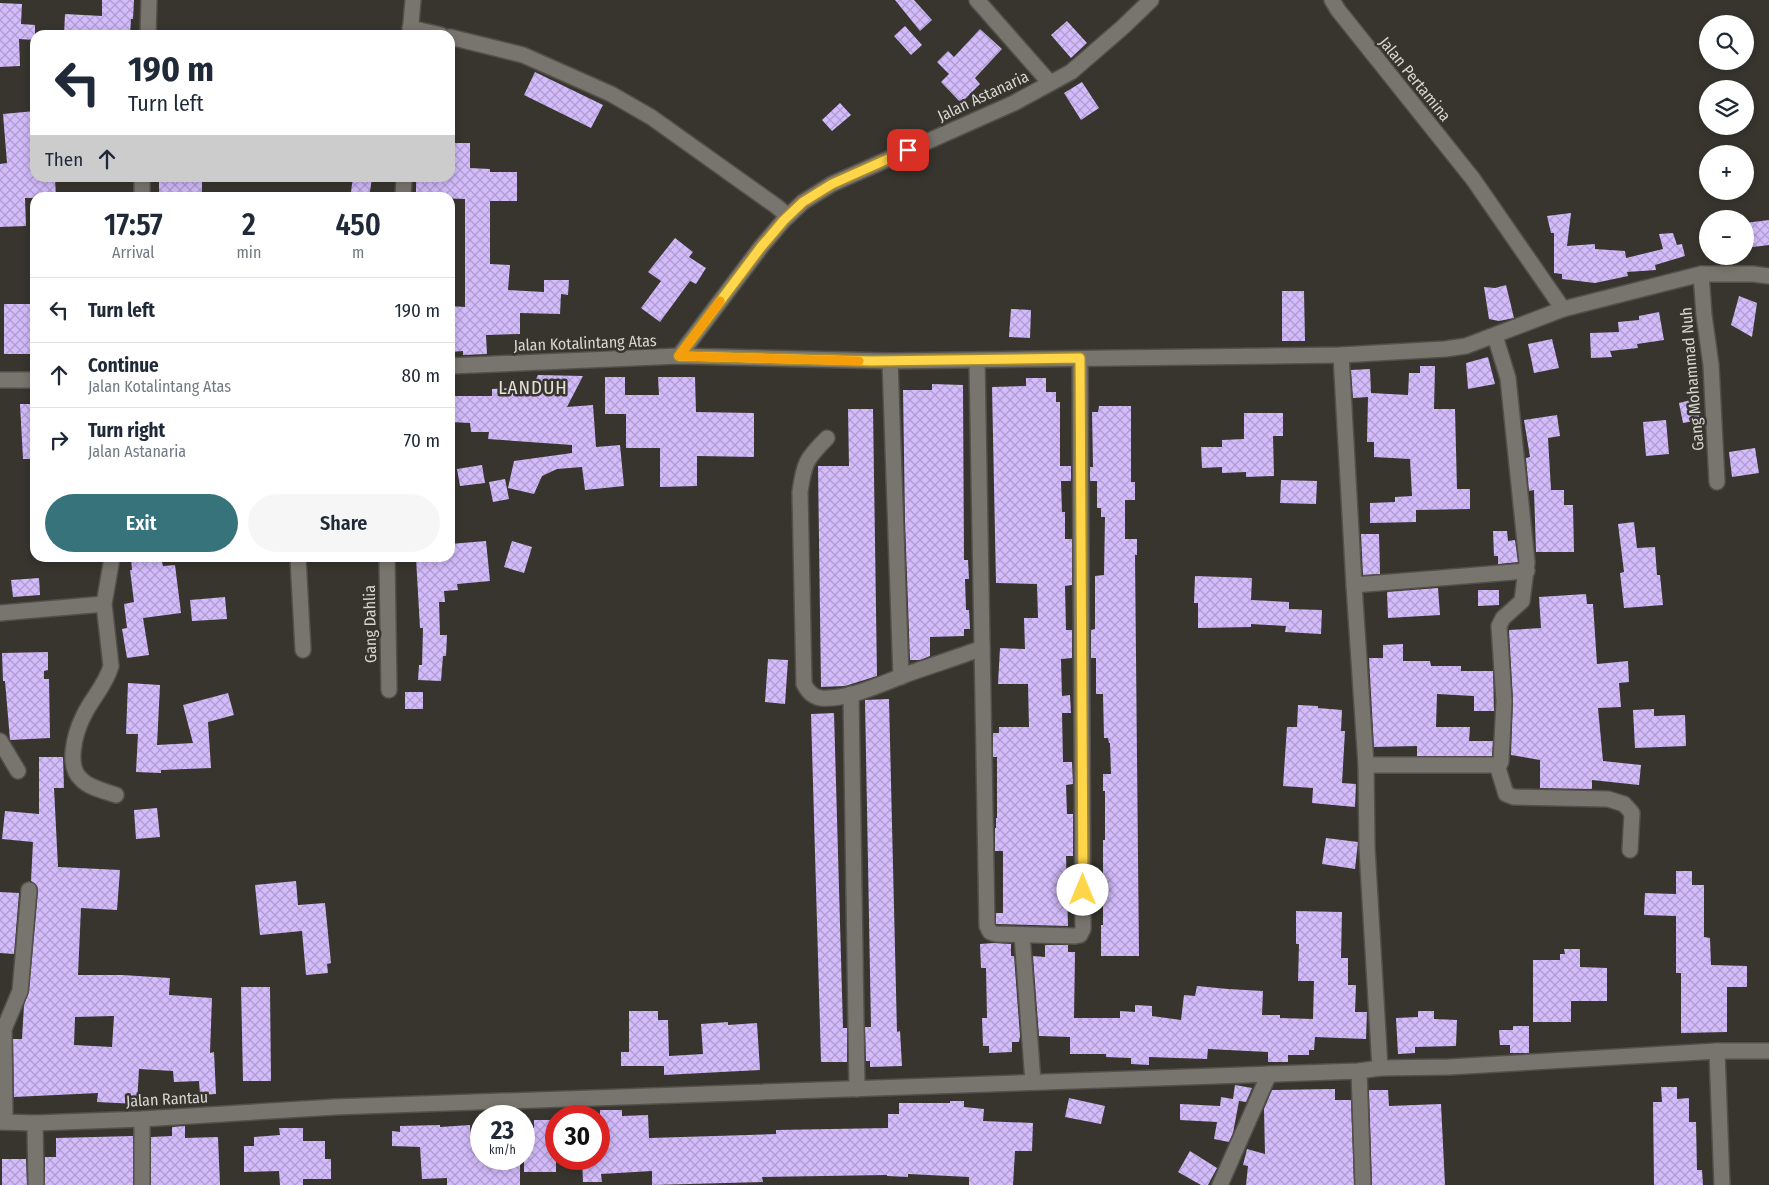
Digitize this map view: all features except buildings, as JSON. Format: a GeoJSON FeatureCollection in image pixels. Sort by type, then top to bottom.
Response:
{"type":"FeatureCollection","features":[{"type":"Feature","properties":{"kind":"street"},"geometry":{"type":"LineString","coordinates":[[148,30],[149,0]]}},
{"type":"Feature","properties":{"kind":"street"},"geometry":{"type":"LineString","coordinates":[[410,30],[413,0]]}},
{"type":"Feature","properties":{"kind":"street"},"geometry":{"type":"LineString","coordinates":[[977,0],[1050,82]]}},
{"type":"Feature","properties":{"kind":"street","name":"Jalan Astanaria"},"geometry":{"type":"LineString","coordinates":[[679,356],[761,247],[803,202],[832,184],[1014,104],[1050,82],[1072,72],[1151,0]]}},
{"type":"Feature","properties":{"kind":"street","name":"Jalan Pertamina"},"geometry":{"type":"LineString","coordinates":[[1332,0],[1500,215],[1563,309]]}},
{"type":"Feature","properties":{"kind":"street"},"geometry":{"type":"LineString","coordinates":[[455,38],[523,55],[611,94],[651,117],[788,216]]}},
{"type":"Feature","properties":{"kind":"street","name":"Jalan Kotalintang Atas"},"geometry":{"type":"LineString","coordinates":[[455,366],[679,356],[890,361],[1341,355],[1452,348],[1466,346],[1495,336],[1563,309],[1702,274],[1753,274],[1769,276]]}},
{"type":"Feature","properties":{"kind":"street","name":"Gang Mohammad Nuh"},"geometry":{"type":"LineString","coordinates":[[1702,274],[1704,315],[1711,365],[1717,482]]}},
{"type":"Feature","properties":{"kind":"street"},"geometry":{"type":"LineString","coordinates":[[1366,765],[1497,765],[1501,761],[1504,700],[1499,626],[1503,618],[1522,600],[1527,571],[1508,378],[1495,336]]}},
{"type":"Feature","properties":{"kind":"street"},"geometry":{"type":"LineString","coordinates":[[1341,355],[1366,765],[1367,848],[1380,1068]]}},
{"type":"Feature","properties":{"kind":"street"},"geometry":{"type":"LineString","coordinates":[[978,360],[987,926],[990,932],[996,934],[1075,936],[1080,935],[1083,929],[1080,358]]}},
{"type":"Feature","properties":{"kind":"street"},"geometry":{"type":"LineString","coordinates":[[890,361],[901,677]]}},
{"type":"Feature","properties":{"kind":"street"},"geometry":{"type":"LineString","coordinates":[[0,380],[30,380]]}},
{"type":"Feature","properties":{"kind":"street"},"geometry":{"type":"LineString","coordinates":[[827,438],[810,455],[807,461],[800,492],[804,684],[807,690],[820,698],[851,694],[982,648]]}},
{"type":"Feature","properties":{"kind":"street"},"geometry":{"type":"LineString","coordinates":[[111,562],[104,604],[111,666],[109,674],[84,715],[72,755],[76,773],[81,780],[116,795]]}},
{"type":"Feature","properties":{"kind":"street"},"geometry":{"type":"LineString","coordinates":[[298,562],[303,650]]}},
{"type":"Feature","properties":{"kind":"street","name":"Gang Dahlia"},"geometry":{"type":"LineString","coordinates":[[386,562],[389,690]]}},
{"type":"Feature","properties":{"kind":"street"},"geometry":{"type":"LineString","coordinates":[[1354,585],[1527,571]]}},
{"type":"Feature","properties":{"kind":"street"},"geometry":{"type":"LineString","coordinates":[[0,613],[104,604]]}},
{"type":"Feature","properties":{"kind":"street"},"geometry":{"type":"LineString","coordinates":[[851,694],[857,1089]]}},
{"type":"Feature","properties":{"kind":"street"},"geometry":{"type":"LineString","coordinates":[[0,741],[18,771]]}},
{"type":"Feature","properties":{"kind":"street"},"geometry":{"type":"LineString","coordinates":[[1497,765],[1506,794],[1514,798],[1608,799],[1624,804],[1632,812],[1630,850]]}},
{"type":"Feature","properties":{"kind":"street"},"geometry":{"type":"LineString","coordinates":[[2,1122],[4,1030],[20,991],[29,890]]}},
{"type":"Feature","properties":{"kind":"street"},"geometry":{"type":"LineString","coordinates":[[1022,935],[1033,1082]]}},
{"type":"Feature","properties":{"kind":"street"},"geometry":{"type":"LineString","coordinates":[[1717,1051],[1722,1185]]}},
{"type":"Feature","properties":{"kind":"street","name":"Jalan Rantau"},"geometry":{"type":"LineString","coordinates":[[2,1122],[34,1123],[142,1119],[335,1107],[1359,1071],[1380,1068],[1449,1068],[1717,1051],[1769,1051]]}},
{"type":"Feature","properties":{"kind":"street"},"geometry":{"type":"LineString","coordinates":[[1359,1071],[1363,1185]]}},
{"type":"Feature","properties":{"kind":"street"},"geometry":{"type":"LineString","coordinates":[[1220,1185],[1269,1074]]}},
{"type":"Feature","properties":{"kind":"street"},"geometry":{"type":"LineString","coordinates":[[142,1119],[142,1185]]}},
{"type":"Feature","properties":{"kind":"street"},"geometry":{"type":"LineString","coordinates":[[34,1123],[36,1185]]}},
{"type":"Feature","properties":{"kind":"slow traffic"},"geometry":{"type":"LineString","coordinates":[[720,301],[679,356],[859,361]]}},
{"type":"Feature","properties":{"kind":"district","name":"LANDUH"},"geometry":{"type":"Point","coordinates":[533,387]}},
{"type":"Feature","properties":{"kind":"route"},"geometry":{"type":"LineString","coordinates":[[908,150],[832,184],[803,202],[784,220],[761,247],[679,356],[872,361],[1080,358],[1083,890]]}}]}
